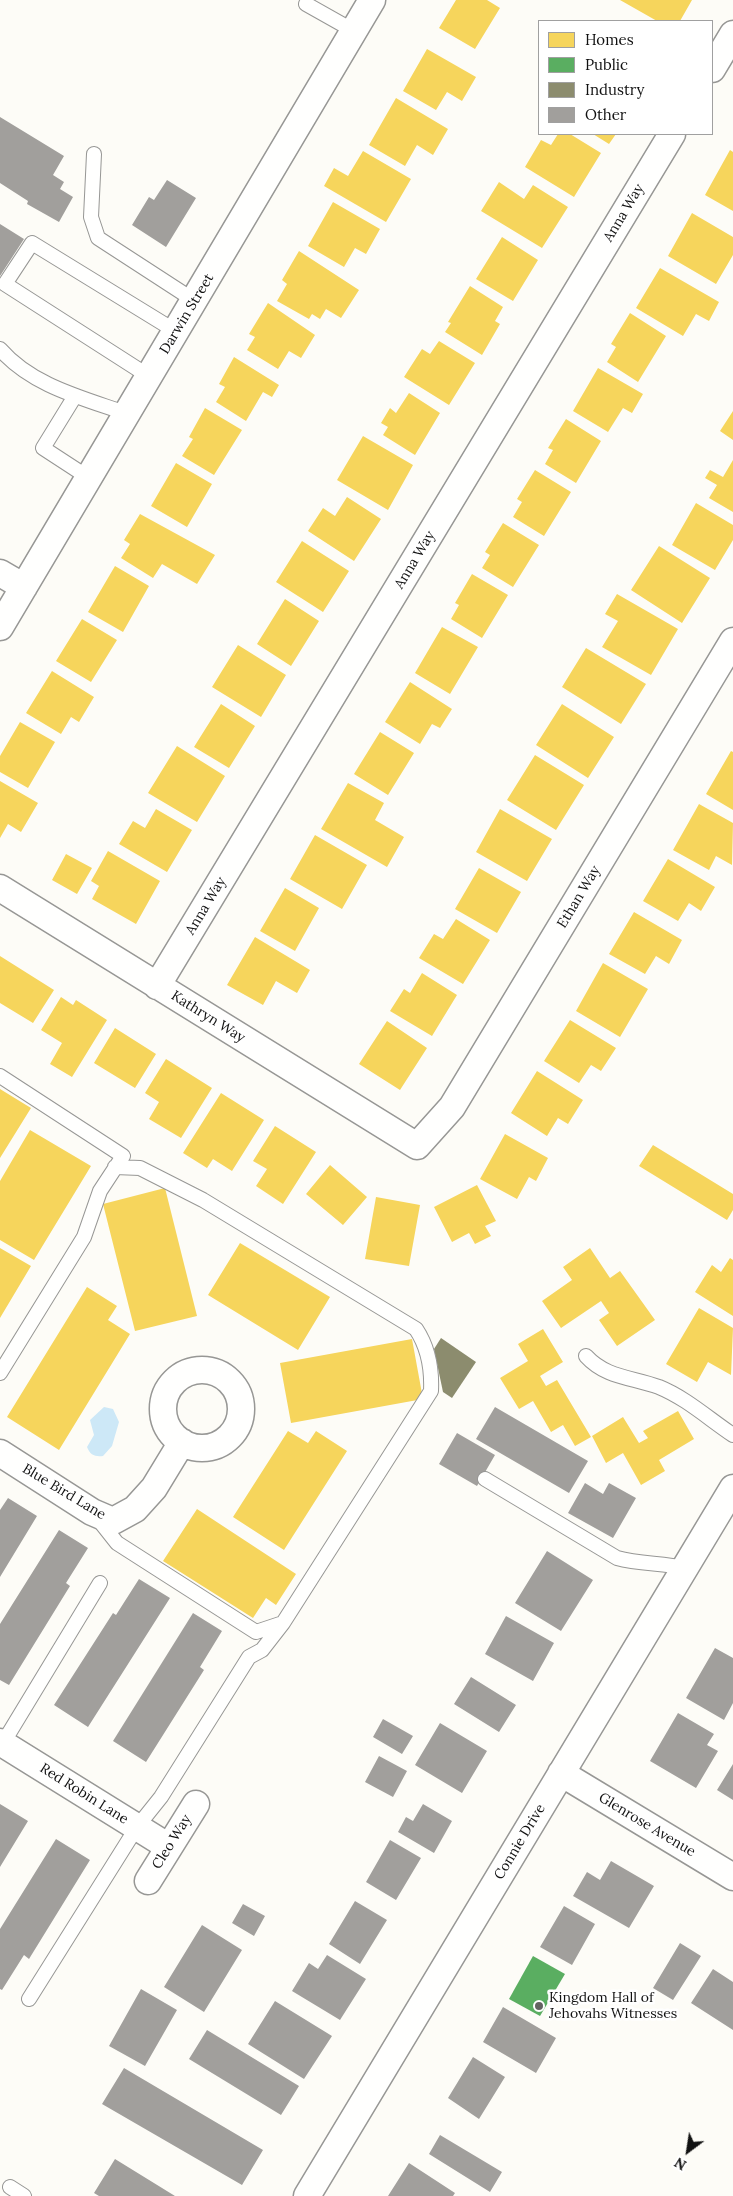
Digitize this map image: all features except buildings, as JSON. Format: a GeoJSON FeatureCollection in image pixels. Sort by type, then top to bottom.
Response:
{"type":"FeatureCollection","features":[{"type":"Feature","properties":{"kind":"street","name":"Darwin Street"},"geometry":{"type":"LineString","coordinates":[[0,627],[177,332],[372,0]]}},
{"type":"Feature","properties":{"kind":"street"},"geometry":{"type":"LineString","coordinates":[[713,67],[733,34]]}},
{"type":"Feature","properties":{"kind":"street","name":"Anna Way"},"geometry":{"type":"LineString","coordinates":[[158,986],[671,135]]}},
{"type":"Feature","properties":{"kind":"street"},"geometry":{"type":"LineString","coordinates":[[0,573],[24,587]]}},
{"type":"Feature","properties":{"kind":"street","name":"Ethan Way"},"geometry":{"type":"LineString","coordinates":[[417,1146],[452,1107],[733,641]]}},
{"type":"Feature","properties":{"kind":"street","name":"Kathryn Way"},"geometry":{"type":"LineString","coordinates":[[0,888],[417,1146]]}},
{"type":"Feature","properties":{"kind":"street","name":"Blue Bird Lane"},"geometry":{"type":"LineString","coordinates":[[0,1453],[92,1512],[113,1521],[134,1510],[154,1488],[182,1442]]}},
{"type":"Feature","properties":{"kind":"street","name":"Connie Drive"},"geometry":{"type":"LineString","coordinates":[[307,2196],[733,1488]]}},
{"type":"Feature","properties":{"kind":"street","name":"Red Robin Lane"},"geometry":{"type":"LineString","coordinates":[[1,1744],[169,1847]]}},
{"type":"Feature","properties":{"kind":"street","name":"Glenrose Avenue"},"geometry":{"type":"LineString","coordinates":[[561,1773],[733,1877]]}},
{"type":"Feature","properties":{"kind":"street","name":"Cleo Way"},"geometry":{"type":"LineString","coordinates":[[148,1881],[196,1804]]}},
{"type":"Feature","properties":{"kind":"lane"},"geometry":{"type":"LineString","coordinates":[[306,4],[354,31]]}},
{"type":"Feature","properties":{"kind":"lane"},"geometry":{"type":"LineString","coordinates":[[94,154],[91,217],[98,238],[195,301]]}},
{"type":"Feature","properties":{"kind":"lane"},"geometry":{"type":"LineString","coordinates":[[150,377],[5,284],[32,243],[177,332]]}},
{"type":"Feature","properties":{"kind":"lane"},"geometry":{"type":"LineString","coordinates":[[0,349],[12,363],[38,380],[74,396],[128,414]]}},
{"type":"Feature","properties":{"kind":"lane"},"geometry":{"type":"LineString","coordinates":[[74,396],[43,448],[89,478]]}},
{"type":"Feature","properties":{"kind":"lane"},"geometry":{"type":"LineString","coordinates":[[0,1076],[123,1156],[100,1191],[84,1237],[0,1373]]}},
{"type":"Feature","properties":{"kind":"lane"},"geometry":{"type":"LineString","coordinates":[[29,1999],[137,1827],[161,1797],[249,1657],[262,1650],[283,1623],[431,1391],[432,1373],[423,1340],[416,1329],[203,1200],[140,1168],[115,1167]]}},
{"type":"Feature","properties":{"kind":"lane"},"geometry":{"type":"LineString","coordinates":[[586,1356],[594,1365],[610,1374],[659,1387],[699,1410],[733,1435]]}},
{"type":"Feature","properties":{"kind":"lane"},"geometry":{"type":"LineString","coordinates":[[486,1479],[617,1558],[662,1562],[685,1568]]}},
{"type":"Feature","properties":{"kind":"lane"},"geometry":{"type":"LineString","coordinates":[[92,1512],[117,1544],[256,1632],[283,1623]]}},
{"type":"Feature","properties":{"kind":"lane"},"geometry":{"type":"LineString","coordinates":[[1,1744],[100,1583]]}},
{"type":"Feature","properties":{"kind":"lane"},"geometry":{"type":"LineString","coordinates":[[10,2187],[24,2196]]}},
{"type":"Feature","properties":{"kind":"water"},"geometry":{"type":"Polygon","coordinates":[[[104,1407],[113,1409],[119,1422],[112,1446],[103,1456],[98,1456],[91,1454],[87,1447],[94,1435],[90,1420],[104,1407]]]}},
{"type":"Feature","properties":{"kind":"place","name":"Kingdom Hall of Jehovahs Witnesses"},"geometry":{"type":"Point","coordinates":[539,2006]}}]}
